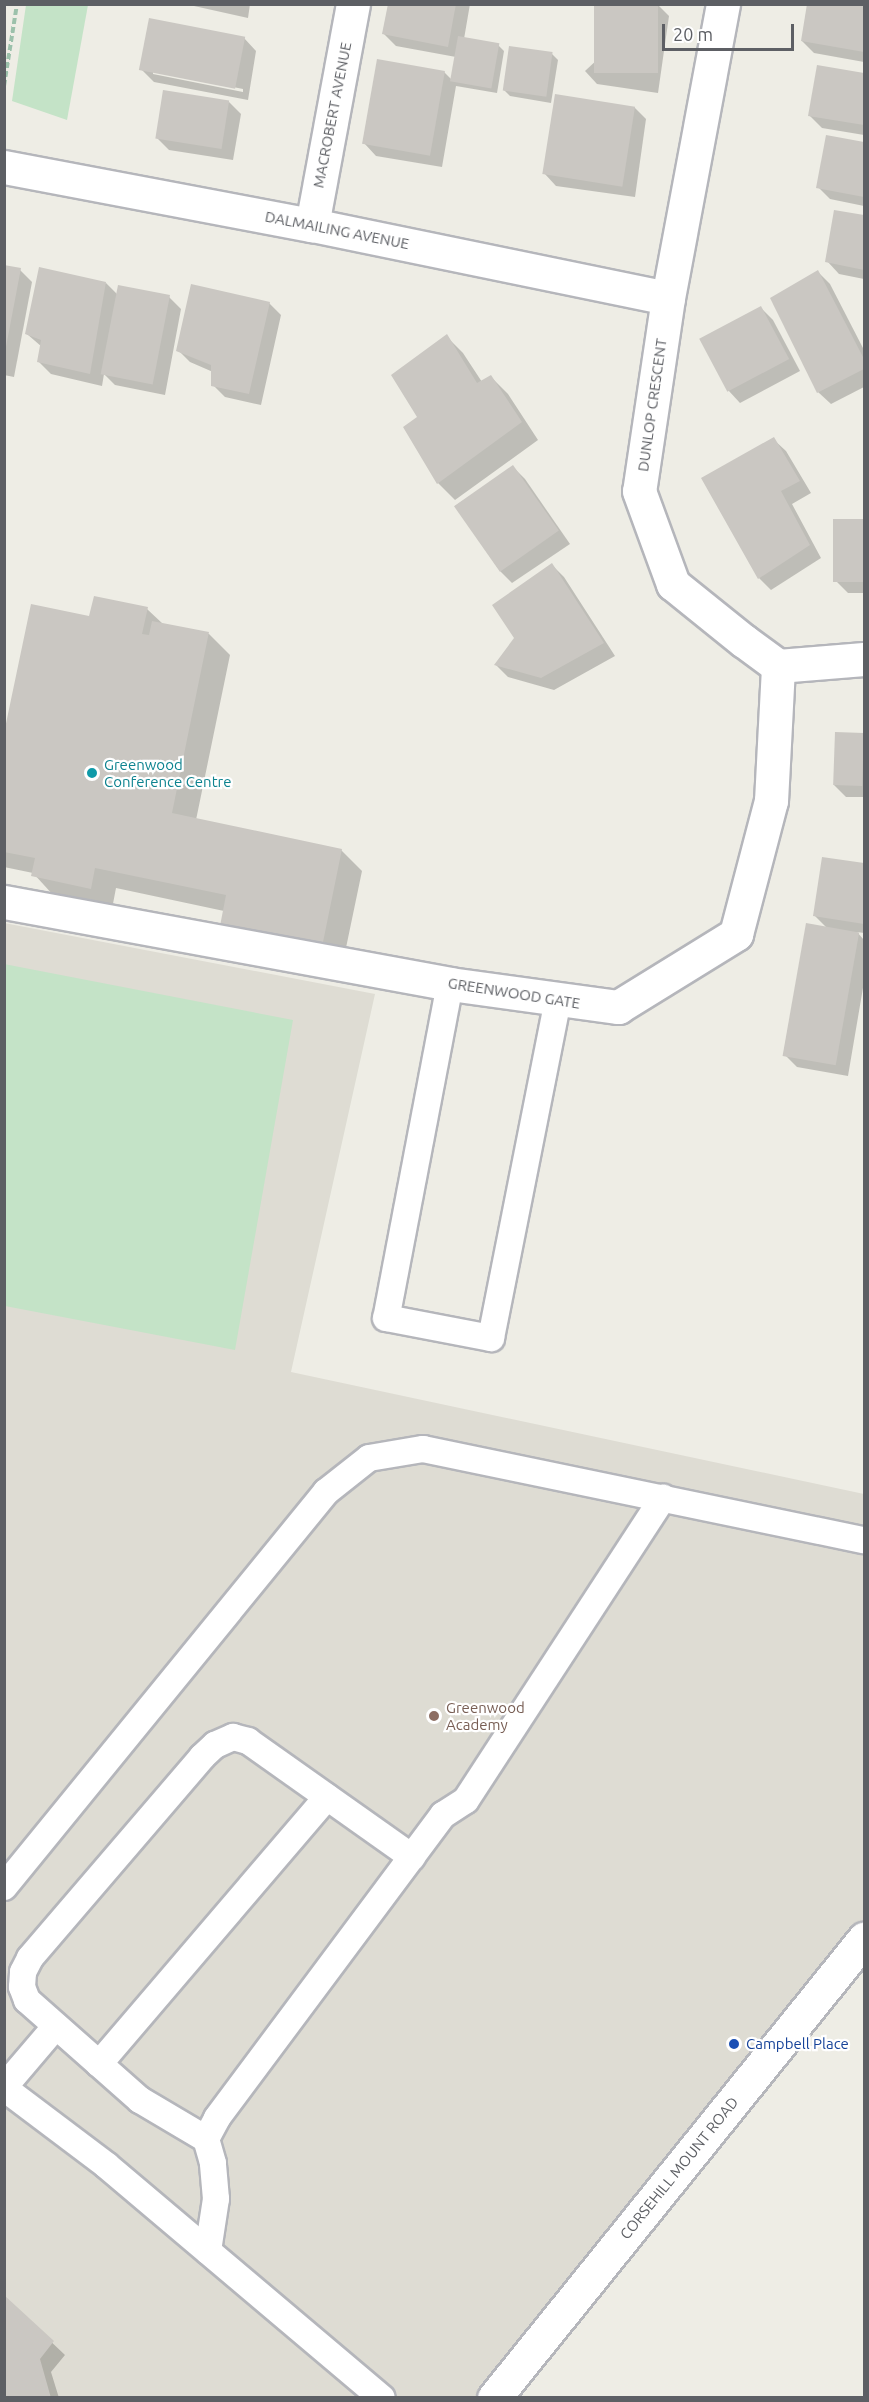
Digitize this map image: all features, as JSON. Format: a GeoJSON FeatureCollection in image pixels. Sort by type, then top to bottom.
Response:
{"type":"FeatureCollection","features":[{"type":"Feature","properties":{"kind":"street","name":"MACROBERT AVENUE"},"geometry":{"type":"LineString","coordinates":[[312,225],[353,4]]}},
{"type":"Feature","properties":{"kind":"street","name":"DUNLOP CRESCENT"},"geometry":{"type":"LineString","coordinates":[[723,4],[668,298],[639,491],[673,584],[778,666]]}},
{"type":"Feature","properties":{"kind":"street","name":"DALMAILING AVENUE"},"geometry":{"type":"LineString","coordinates":[[4,167],[312,225],[668,298]]}},
{"type":"Feature","properties":{"kind":"street"},"geometry":{"type":"LineString","coordinates":[[778,666],[864,659]]}},
{"type":"Feature","properties":{"kind":"street","name":"GREENWOOD GATE"},"geometry":{"type":"LineString","coordinates":[[4,903],[450,984],[618,1008],[736,934],[771,801],[778,666]]}},
{"type":"Feature","properties":{"kind":"street","name":"CORSEHILL MOUNT ROAD"},"geometry":{"type":"LineString","coordinates":[[494,2397],[864,1939]]}},
{"type":"Feature","properties":{"kind":"lane"},"geometry":{"type":"LineString","coordinates":[[450,984],[386,1318],[491,1338],[558,1000]]}},
{"type":"Feature","properties":{"kind":"lane"},"geometry":{"type":"LineString","coordinates":[[4,1887],[326,1492],[369,1458],[423,1449],[864,1540]]}},
{"type":"Feature","properties":{"kind":"lane"},"geometry":{"type":"LineString","coordinates":[[206,2139],[217,2118],[443,1815],[466,1800],[663,1498]]}},
{"type":"Feature","properties":{"kind":"lane"},"geometry":{"type":"LineString","coordinates":[[208,2251],[216,2199],[213,2163],[206,2139],[140,2100],[27,2000],[22,1987],[23,1972],[30,1958],[202,1757],[216,1745],[232,1737],[248,1741],[412,1857]]}},
{"type":"Feature","properties":{"kind":"lane"},"geometry":{"type":"LineString","coordinates":[[99,2064],[327,1797]]}},
{"type":"Feature","properties":{"kind":"lane"},"geometry":{"type":"LineString","coordinates":[[56,2026],[4,2087],[106,2165],[382,2397]]}},
{"type":"Feature","properties":{"kind":"path"},"geometry":{"type":"LineString","coordinates":[[4,86],[17,4]]}},
{"type":"Feature","properties":{"kind":"shaded area","name":"Greenwood Academy"},"geometry":{"type":"Polygon","coordinates":[[[4,923],[375,994],[291,1372],[864,1494],[864,1939],[494,2397],[5,2397],[4,923]]]}},
{"type":"Feature","properties":{"kind":"green space"},"geometry":{"type":"Polygon","coordinates":[[[26,5],[88,5],[67,120],[12,101],[26,5]]]}},
{"type":"Feature","properties":{"kind":"green space"},"geometry":{"type":"Polygon","coordinates":[[[4,964],[293,1020],[235,1350],[5,1306],[4,964]]]}},
{"type":"Feature","properties":{"kind":"building"},"geometry":{"type":"Polygon","coordinates":[[[388,4],[456,4],[448,47],[382,34],[388,4]]]}},
{"type":"Feature","properties":{"kind":"building"},"geometry":{"type":"Polygon","coordinates":[[[594,4],[658,4],[658,73],[594,73],[594,4]]]}},
{"type":"Feature","properties":{"kind":"building"},"geometry":{"type":"Polygon","coordinates":[[[807,4],[864,4],[864,52],[801,41],[807,4]]]}},
{"type":"Feature","properties":{"kind":"building"},"geometry":{"type":"Polygon","coordinates":[[[149,18],[245,37],[235,89],[139,70],[149,18]]]}},
{"type":"Feature","properties":{"kind":"building"},"geometry":{"type":"Polygon","coordinates":[[[458,36],[499,43],[491,89],[450,81],[458,36]]]}},
{"type":"Feature","properties":{"kind":"building"},"geometry":{"type":"Polygon","coordinates":[[[509,46],[553,52],[546,97],[503,91],[509,46]]]}},
{"type":"Feature","properties":{"kind":"building"},"geometry":{"type":"Polygon","coordinates":[[[377,59],[445,71],[430,156],[362,144],[377,59]]]}},
{"type":"Feature","properties":{"kind":"building"},"geometry":{"type":"Polygon","coordinates":[[[817,65],[864,73],[864,125],[808,116],[817,65]]]}},
{"type":"Feature","properties":{"kind":"building"},"geometry":{"type":"Polygon","coordinates":[[[163,90],[229,100],[222,149],[155,138],[163,90]]]}},
{"type":"Feature","properties":{"kind":"building"},"geometry":{"type":"Polygon","coordinates":[[[555,94],[635,107],[622,187],[542,174],[555,94]]]}},
{"type":"Feature","properties":{"kind":"building"},"geometry":{"type":"Polygon","coordinates":[[[826,135],[864,142],[864,197],[816,188],[826,135]]]}},
{"type":"Feature","properties":{"kind":"building"},"geometry":{"type":"Polygon","coordinates":[[[834,210],[864,215],[864,270],[825,262],[834,210]]]}},
{"type":"Feature","properties":{"kind":"building"},"geometry":{"type":"Polygon","coordinates":[[[4,265],[21,268],[6,347],[4,347],[4,265]]]}},
{"type":"Feature","properties":{"kind":"building"},"geometry":{"type":"Polygon","coordinates":[[[39,267],[106,282],[90,374],[37,362],[41,340],[25,334],[39,267]]]}},
{"type":"Feature","properties":{"kind":"building"},"geometry":{"type":"Polygon","coordinates":[[[818,270],[864,359],[864,369],[817,393],[770,298],[818,270]]]}},
{"type":"Feature","properties":{"kind":"building"},"geometry":{"type":"Polygon","coordinates":[[[191,284],[270,302],[249,394],[211,386],[211,365],[176,351],[191,284]]]}},
{"type":"Feature","properties":{"kind":"building"},"geometry":{"type":"Polygon","coordinates":[[[118,285],[170,295],[153,384],[101,374],[118,285]]]}},
{"type":"Feature","properties":{"kind":"building"},"geometry":{"type":"Polygon","coordinates":[[[761,306],[789,359],[727,392],[699,339],[761,306]]]}},
{"type":"Feature","properties":{"kind":"building"},"geometry":{"type":"Polygon","coordinates":[[[447,334],[477,383],[491,375],[522,422],[437,484],[403,427],[417,417],[391,375],[447,334]]]}},
{"type":"Feature","properties":{"kind":"building"},"geometry":{"type":"Polygon","coordinates":[[[774,437],[800,481],[781,491],[810,545],[758,579],[701,478],[774,437]]]}},
{"type":"Feature","properties":{"kind":"building"},"geometry":{"type":"Polygon","coordinates":[[[513,465],[559,531],[500,572],[454,506],[513,465]]]}},
{"type":"Feature","properties":{"kind":"building"},"geometry":{"type":"Polygon","coordinates":[[[833,519],[864,519],[864,582],[833,582],[833,519]]]}},
{"type":"Feature","properties":{"kind":"building"},"geometry":{"type":"Polygon","coordinates":[[[552,563],[604,643],[541,678],[494,665],[514,638],[492,605],[552,563]]]}},
{"type":"Feature","properties":{"kind":"building","name":"Greenwood Conference Centre"},"geometry":{"type":"Polygon","coordinates":[[[94,596],[148,607],[142,634],[149,635],[152,621],[209,632],[172,813],[342,849],[322,947],[220,926],[226,895],[95,868],[91,889],[31,876],[35,858],[4,852],[4,733],[31,604],[89,616],[94,596]]]}},
{"type":"Feature","properties":{"kind":"building"},"geometry":{"type":"Polygon","coordinates":[[[835,732],[864,733],[862,786],[833,785],[835,732]]]}},
{"type":"Feature","properties":{"kind":"building"},"geometry":{"type":"Polygon","coordinates":[[[822,857],[864,863],[864,924],[813,916],[822,857]]]}},
{"type":"Feature","properties":{"kind":"building"},"geometry":{"type":"Polygon","coordinates":[[[806,923],[859,932],[836,1065],[783,1056],[806,923]]]}},
{"type":"Feature","properties":{"kind":"building"},"geometry":{"type":"Polygon","coordinates":[[[4,2295],[54,2341],[40,2359],[51,2398],[4,2398],[4,2295]]]}},
{"type":"Feature","properties":{"kind":"place","name":"Greenwood Conference Centre"},"geometry":{"type":"Point","coordinates":[92,773]}},
{"type":"Feature","properties":{"kind":"place","name":"Greenwood Academy"},"geometry":{"type":"Point","coordinates":[434,1716]}},
{"type":"Feature","properties":{"kind":"place","name":"Campbell Place"},"geometry":{"type":"Point","coordinates":[734,2044]}}]}
